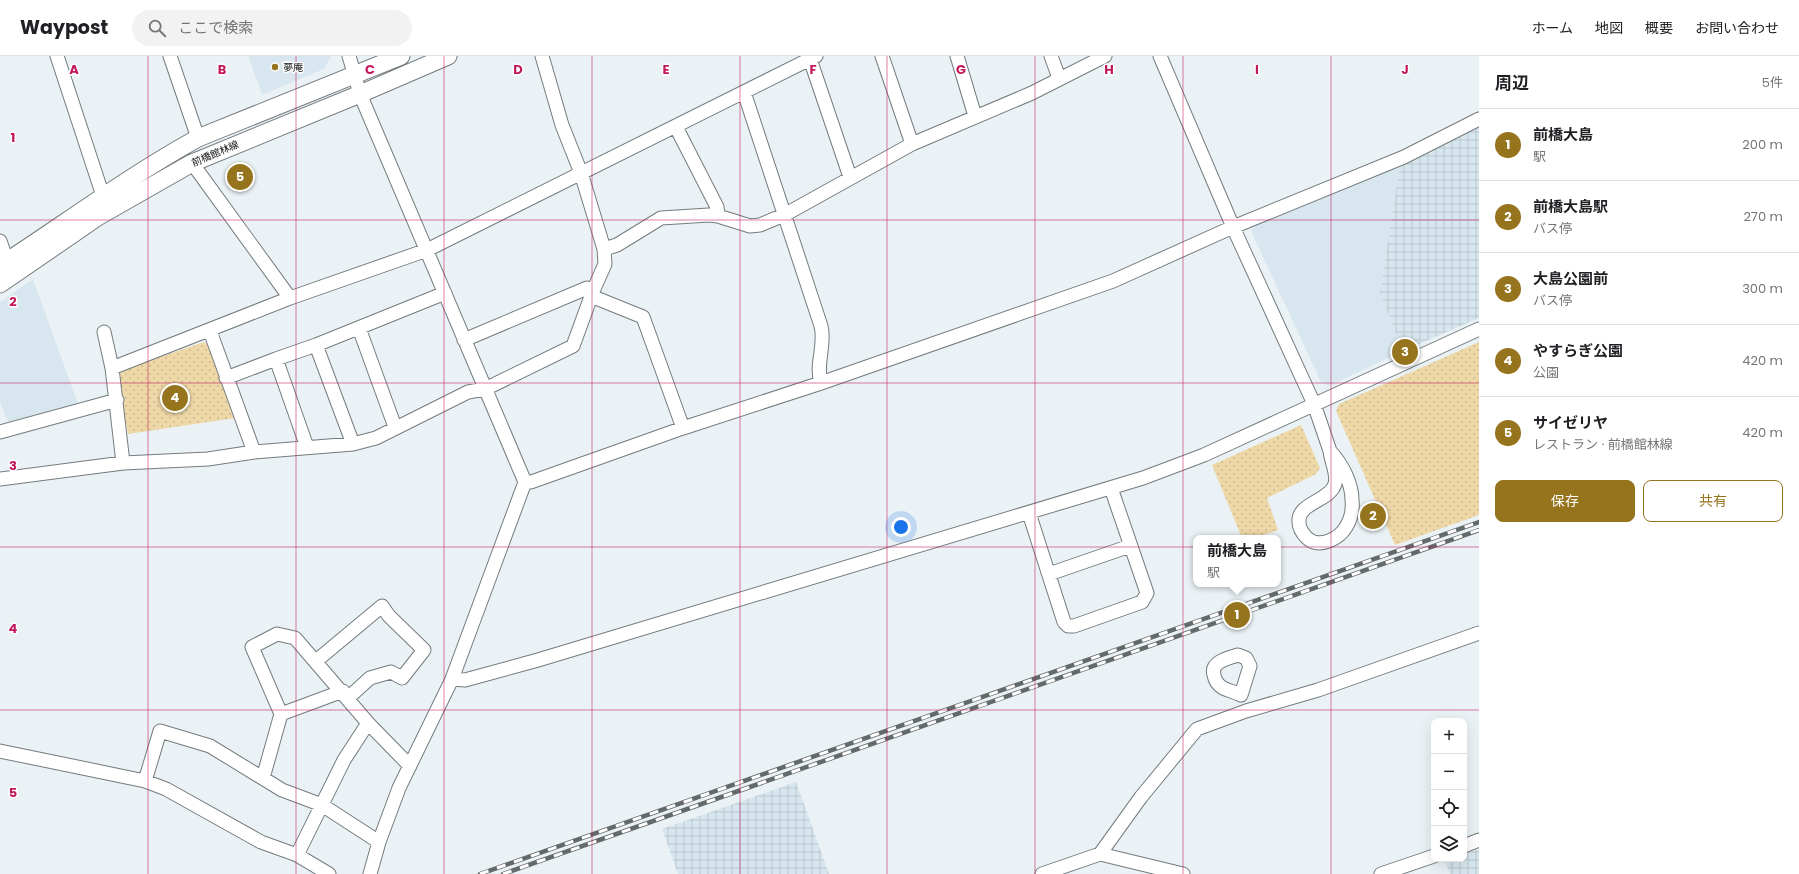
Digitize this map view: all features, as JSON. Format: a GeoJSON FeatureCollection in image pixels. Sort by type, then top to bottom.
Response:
{"type":"FeatureCollection","features":[{"type":"Feature","properties":{"kind":"main road","name":"前橋館林線"},"geometry":{"type":"LineString","coordinates":[[3,263],[103,196],[174,151],[198,138],[401,56]]}},
{"type":"Feature","properties":{"kind":"main road","name":"前橋館林線"},"geometry":{"type":"LineString","coordinates":[[0,284],[99,216],[192,163],[448,56]]}},
{"type":"Feature","properties":{"kind":"street"},"geometry":{"type":"LineString","coordinates":[[57,56],[103,196]]}},
{"type":"Feature","properties":{"kind":"street"},"geometry":{"type":"LineString","coordinates":[[170,56],[198,138]]}},
{"type":"Feature","properties":{"kind":"street"},"geometry":{"type":"LineString","coordinates":[[349,56],[360,94],[525,482],[452,679],[399,788],[379,842],[370,874]]}},
{"type":"Feature","properties":{"kind":"street"},"geometry":{"type":"LineString","coordinates":[[0,479],[123,463],[208,459],[254,452],[353,444],[376,438],[395,427],[468,392],[485,389],[573,346],[592,293],[606,264],[604,249],[581,173],[562,125],[542,56]]}},
{"type":"Feature","properties":{"kind":"street"},"geometry":{"type":"LineString","coordinates":[[882,56],[912,144]]}},
{"type":"Feature","properties":{"kind":"street"},"geometry":{"type":"LineString","coordinates":[[957,56],[975,116]]}},
{"type":"Feature","properties":{"kind":"street"},"geometry":{"type":"LineString","coordinates":[[1051,56],[1059,78]]}},
{"type":"Feature","properties":{"kind":"street"},"geometry":{"type":"LineString","coordinates":[[604,249],[617,245],[661,218],[718,216],[753,226],[786,214],[912,144],[1032,93],[1105,56]]}},
{"type":"Feature","properties":{"kind":"street"},"geometry":{"type":"LineString","coordinates":[[1160,56],[1233,227],[1314,404],[1330,452],[1336,478],[1333,490],[1305,509],[1299,518],[1299,523],[1305,536],[1316,542],[1326,542],[1337,536],[1346,527],[1351,515],[1352,501],[1350,485],[1338,459],[1330,452]]}},
{"type":"Feature","properties":{"kind":"street"},"geometry":{"type":"LineString","coordinates":[[112,368],[210,331],[290,298],[427,250],[676,127],[811,57],[850,178]]}},
{"type":"Feature","properties":{"kind":"street"},"geometry":{"type":"LineString","coordinates":[[744,92],[786,214],[822,326],[818,372],[821,383]]}},
{"type":"Feature","properties":{"kind":"street"},"geometry":{"type":"LineString","coordinates":[[525,482],[538,479],[682,428],[821,383],[1113,281],[1233,227],[1404,157],[1479,119]]}},
{"type":"Feature","properties":{"kind":"street"},"geometry":{"type":"LineString","coordinates":[[676,127],[717,207],[718,216]]}},
{"type":"Feature","properties":{"kind":"street"},"geometry":{"type":"LineString","coordinates":[[192,163],[290,298]]}},
{"type":"Feature","properties":{"kind":"street"},"geometry":{"type":"LineString","coordinates":[[0,241],[3,263]]}},
{"type":"Feature","properties":{"kind":"street"},"geometry":{"type":"LineString","coordinates":[[464,340],[587,288],[592,293],[643,316],[682,428]]}},
{"type":"Feature","properties":{"kind":"street"},"geometry":{"type":"LineString","coordinates":[[226,378],[276,358],[316,345],[445,293]]}},
{"type":"Feature","properties":{"kind":"street"},"geometry":{"type":"LineString","coordinates":[[359,328],[395,427]]}},
{"type":"Feature","properties":{"kind":"street"},"geometry":{"type":"LineString","coordinates":[[452,679],[465,680],[546,658],[1143,478],[1204,455],[1479,329]]}},
{"type":"Feature","properties":{"kind":"street"},"geometry":{"type":"LineString","coordinates":[[210,331],[254,452]]}},
{"type":"Feature","properties":{"kind":"street"},"geometry":{"type":"LineString","coordinates":[[104,332],[117,400],[123,463]]}},
{"type":"Feature","properties":{"kind":"street"},"geometry":{"type":"LineString","coordinates":[[316,345],[353,444]]}},
{"type":"Feature","properties":{"kind":"street"},"geometry":{"type":"LineString","coordinates":[[276,358],[307,448]]}},
{"type":"Feature","properties":{"kind":"street"},"geometry":{"type":"LineString","coordinates":[[0,432],[117,400]]}},
{"type":"Feature","properties":{"kind":"street"},"geometry":{"type":"LineString","coordinates":[[1029,513],[1064,622],[1068,626],[1074,626],[1145,600],[1147,590],[1110,488]]}},
{"type":"Feature","properties":{"kind":"street"},"geometry":{"type":"LineString","coordinates":[[1049,574],[1130,546]]}},
{"type":"Feature","properties":{"kind":"street"},"geometry":{"type":"LineString","coordinates":[[281,714],[345,694],[370,678],[390,672],[402,678],[424,650],[389,616],[382,606],[316,661]]}},
{"type":"Feature","properties":{"kind":"street"},"geometry":{"type":"LineString","coordinates":[[1100,854],[1141,797],[1197,729],[1246,711],[1318,690],[1479,633]]}},
{"type":"Feature","properties":{"kind":"street"},"geometry":{"type":"LineString","coordinates":[[263,778],[281,714],[252,648],[277,634],[295,638],[345,694],[368,723],[410,766]]}},
{"type":"Feature","properties":{"kind":"street"},"geometry":{"type":"LineString","coordinates":[[1241,695],[1246,711]]}},
{"type":"Feature","properties":{"kind":"street"},"geometry":{"type":"LineString","coordinates":[[297,855],[344,760],[368,723]]}},
{"type":"Feature","properties":{"kind":"street"},"geometry":{"type":"LineString","coordinates":[[145,781],[160,731],[210,746],[282,790],[322,805],[379,842]]}},
{"type":"Feature","properties":{"kind":"street"},"geometry":{"type":"LineString","coordinates":[[0,751],[145,781],[166,789],[261,842],[297,855],[329,874]]}},
{"type":"Feature","properties":{"kind":"street"},"geometry":{"type":"LineString","coordinates":[[1467,845],[1479,840]]}},
{"type":"Feature","properties":{"kind":"street"},"geometry":{"type":"LineString","coordinates":[[1042,874],[1100,854],[1183,874]]}},
{"type":"Feature","properties":{"kind":"street"},"geometry":{"type":"LineString","coordinates":[[1381,874],[1431,857]]}},
{"type":"Feature","properties":{"kind":"shaded area"},"geometry":{"type":"Polygon","coordinates":[[[248,56],[331,56],[324,69],[262,95],[248,56]]]}},
{"type":"Feature","properties":{"kind":"shaded area"},"geometry":{"type":"Polygon","coordinates":[[[1479,124],[1479,318],[1403,351],[1380,293],[1400,165],[1479,124]]]}},
{"type":"Feature","properties":{"kind":"shaded area"},"geometry":{"type":"Polygon","coordinates":[[[1400,165],[1380,293],[1403,351],[1329,386],[1321,382],[1251,231],[1253,225],[1400,165]]]}},
{"type":"Feature","properties":{"kind":"shaded area"},"geometry":{"type":"Polygon","coordinates":[[[33,279],[78,404],[8,422],[0,402],[0,302],[33,279]]]}},
{"type":"Feature","properties":{"kind":"shaded area"},"geometry":{"type":"Polygon","coordinates":[[[204,342],[209,346],[235,418],[128,434],[118,378],[123,370],[204,342]]]}},
{"type":"Feature","properties":{"kind":"shaded area"},"geometry":{"type":"Polygon","coordinates":[[[1479,342],[1479,515],[1395,545],[1336,411],[1339,404],[1479,342]]]}},
{"type":"Feature","properties":{"kind":"shaded area"},"geometry":{"type":"Polygon","coordinates":[[[1301,425],[1320,468],[1316,474],[1267,498],[1278,530],[1263,535],[1241,535],[1212,465],[1301,425]]]}},
{"type":"Feature","properties":{"kind":"shaded area"},"geometry":{"type":"Polygon","coordinates":[[[796,782],[829,874],[678,874],[662,829],[796,782]]]}},
{"type":"Feature","properties":{"kind":"shaded area"},"geometry":{"type":"Polygon","coordinates":[[[1479,849],[1479,874],[1450,874],[1446,864],[1447,862],[1467,862],[1467,853],[1479,849]]]}},
{"type":"Feature","properties":{"kind":"railway"},"geometry":{"type":"LineString","coordinates":[[480,874],[1479,522]]}},
{"type":"Feature","properties":{"kind":"railway"},"geometry":{"type":"LineString","coordinates":[[503,874],[1479,530]]}},
{"type":"Feature","properties":{"kind":"place","name":"夢庵"},"geometry":{"type":"Point","coordinates":[275,67]}},
{"type":"Feature","properties":{"kind":"place","name":"サイゼリヤ"},"geometry":{"type":"Point","coordinates":[240,177]}},
{"type":"Feature","properties":{"kind":"place","name":"大島公園前"},"geometry":{"type":"Point","coordinates":[1405,352]}},
{"type":"Feature","properties":{"kind":"place","name":"やすらぎ公園"},"geometry":{"type":"Point","coordinates":[175,398]}},
{"type":"Feature","properties":{"kind":"place","name":"前橋大島駅"},"geometry":{"type":"Point","coordinates":[1373,516]}},
{"type":"Feature","properties":{"kind":"place","name":"前橋大島"},"geometry":{"type":"Point","coordinates":[1237,615]}}]}
